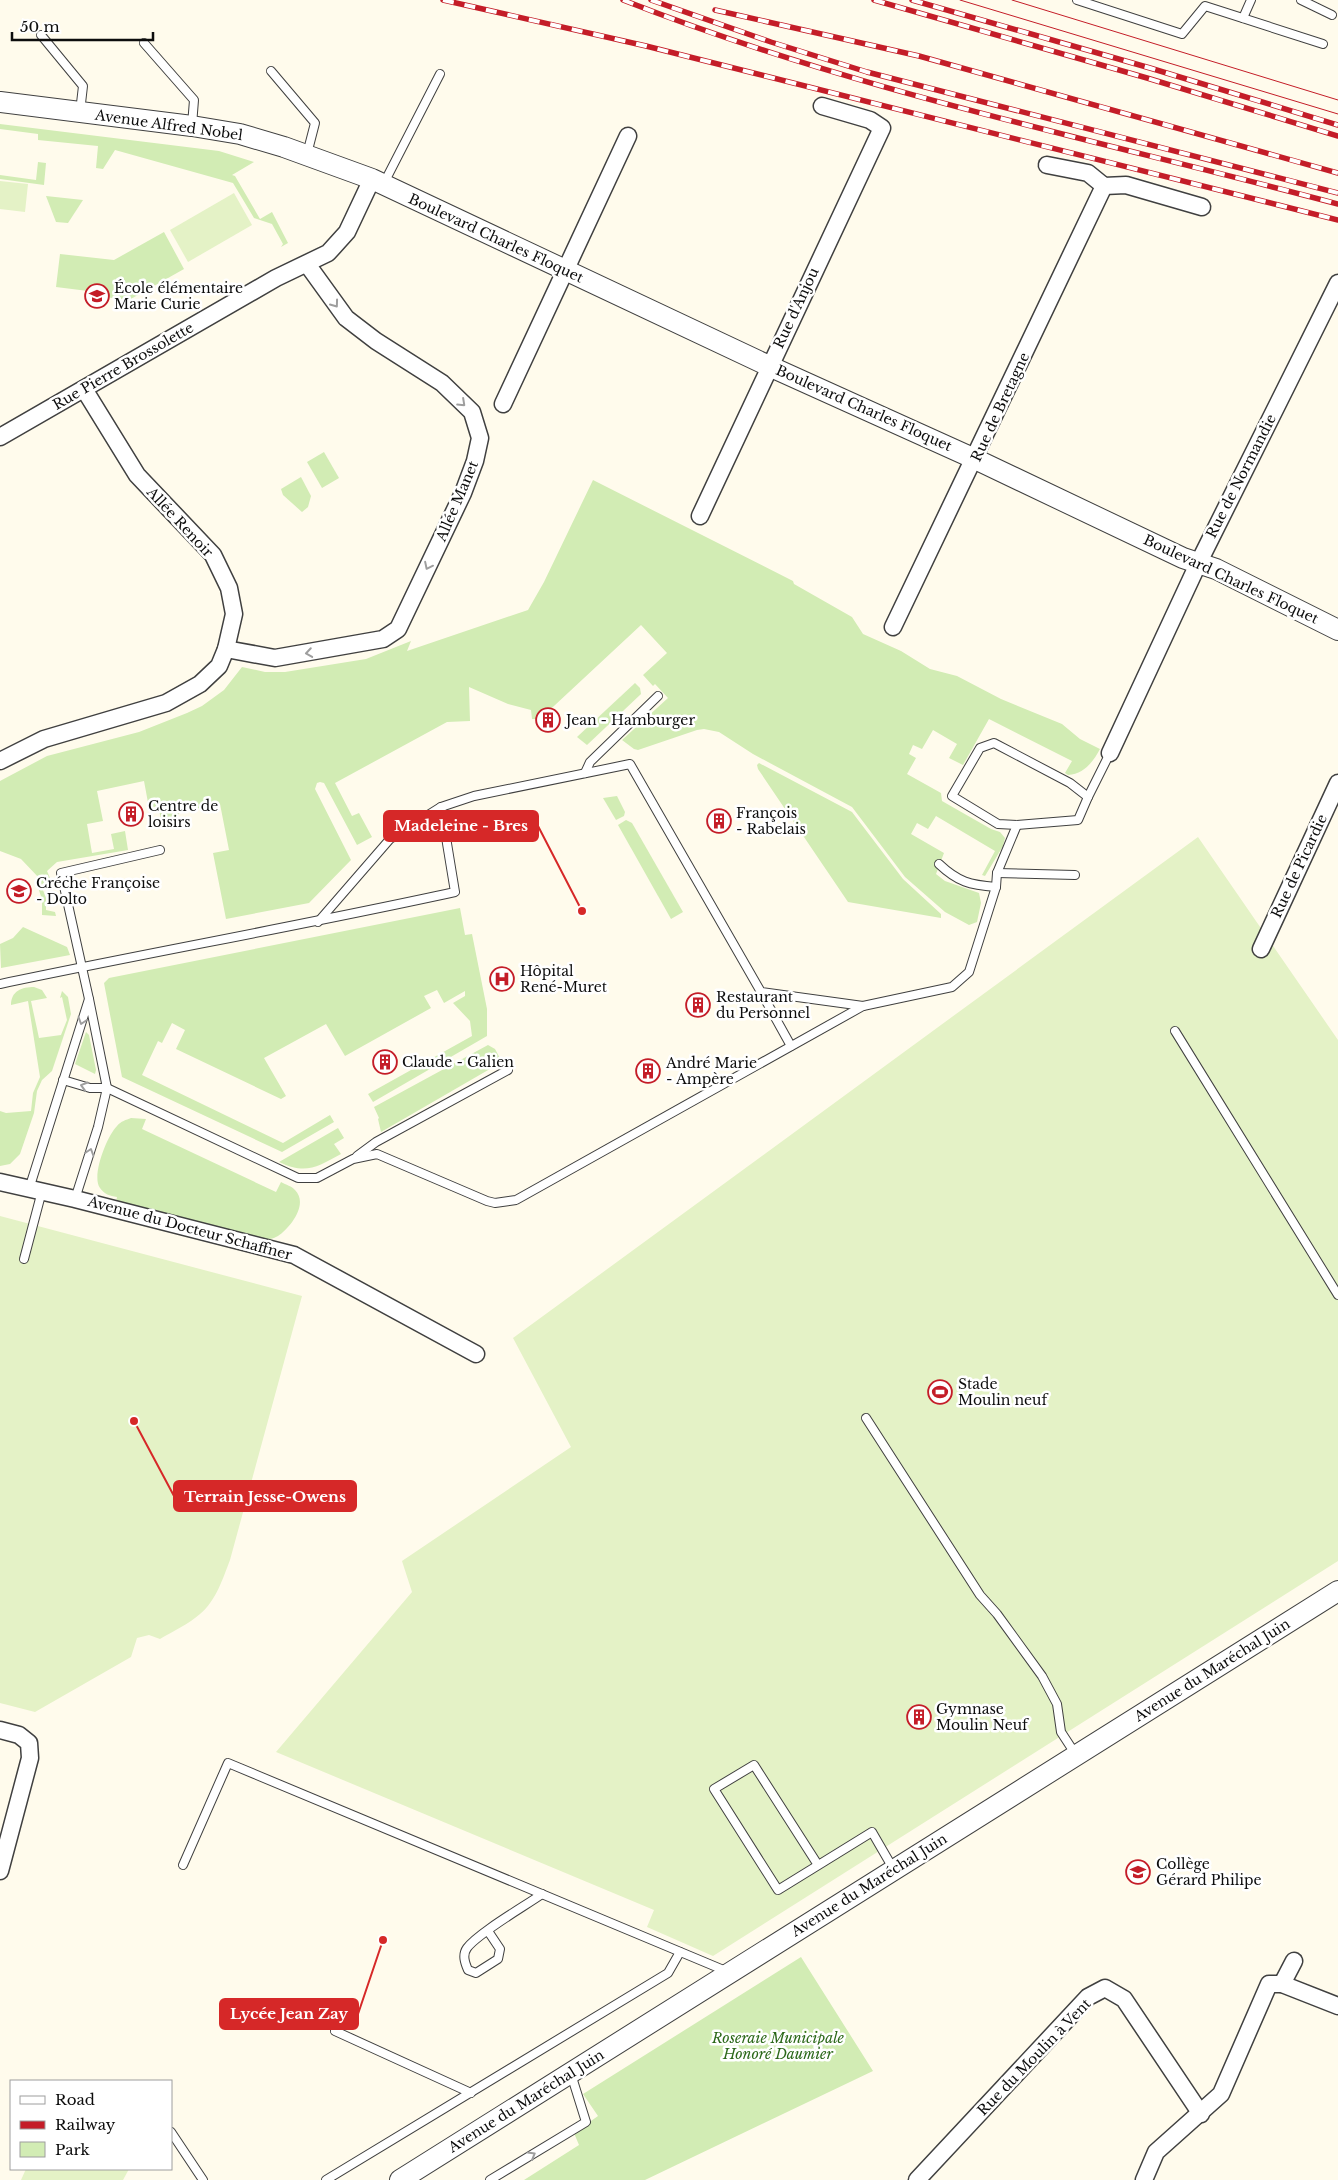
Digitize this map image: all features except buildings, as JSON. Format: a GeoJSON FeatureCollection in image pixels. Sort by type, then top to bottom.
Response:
{"type":"FeatureCollection","features":[{"type":"Feature","properties":{"kind":"street","name":"Avenue Alfred Nobel"},"geometry":{"type":"LineString","coordinates":[[0,102],[192,126],[240,134],[306,155],[381,184]]}},
{"type":"Feature","properties":{"kind":"street","name":"Rue d'Anjou"},"geometry":{"type":"LineString","coordinates":[[700,516],[882,128],[870,120],[822,106]]}},
{"type":"Feature","properties":{"kind":"street"},"geometry":{"type":"LineString","coordinates":[[503,404],[628,136]]}},
{"type":"Feature","properties":{"kind":"street"},"geometry":{"type":"LineString","coordinates":[[1047,166],[1088,174],[1104,186],[1126,184],[1202,207]]}},
{"type":"Feature","properties":{"kind":"street","name":"Rue Pierre Brossolette"},"geometry":{"type":"LineString","coordinates":[[0,437],[276,278],[328,253],[342,240],[381,184]]}},
{"type":"Feature","properties":{"kind":"street","name":"Boulevard Charles Floquet"},"geometry":{"type":"LineString","coordinates":[[381,184],[769,366],[975,458],[1198,564],[1216,569],[1338,630]]}},
{"type":"Feature","properties":{"kind":"street","name":"Rue de Bretagne"},"geometry":{"type":"LineString","coordinates":[[894,627],[1104,186]]}},
{"type":"Feature","properties":{"kind":"street","name":"Allée Manet"},"geometry":{"type":"LineString","coordinates":[[226,648],[275,658],[383,639],[398,629],[463,493],[479,445],[480,438],[472,412],[442,383],[376,341],[346,318],[307,264]]}},
{"type":"Feature","properties":{"kind":"street","name":"Rue de Normandie"},"geometry":{"type":"LineString","coordinates":[[1110,753],[1198,564],[1338,283]]}},
{"type":"Feature","properties":{"kind":"street","name":"Allée Renoir"},"geometry":{"type":"LineString","coordinates":[[0,761],[44,739],[166,703],[200,684],[219,666],[226,648],[234,614],[229,588],[213,555],[137,475],[84,389]]}},
{"type":"Feature","properties":{"kind":"street","name":"Rue de Picardie"},"geometry":{"type":"LineString","coordinates":[[1261,949],[1334,806],[1338,783]]}},
{"type":"Feature","properties":{"kind":"street","name":"Avenue du Docteur Schaffner"},"geometry":{"type":"LineString","coordinates":[[0,1182],[294,1254],[476,1354]]}},
{"type":"Feature","properties":{"kind":"street","name":"Avenue du Maréchal Juin"},"geometry":{"type":"LineString","coordinates":[[400,2180],[1338,1591]]}},
{"type":"Feature","properties":{"kind":"street"},"geometry":{"type":"LineString","coordinates":[[0,1730],[19,1735],[29,1743],[30,1758],[0,1871]]}},
{"type":"Feature","properties":{"kind":"street"},"geometry":{"type":"LineString","coordinates":[[1282,1984],[1294,1960]]}},
{"type":"Feature","properties":{"kind":"street"},"geometry":{"type":"LineString","coordinates":[[1144,2180],[1156,2152],[1201,2114],[1221,2094],[1269,1984],[1282,1984],[1338,2006]]}},
{"type":"Feature","properties":{"kind":"street","name":"Rue du Moulin à Vent"},"geometry":{"type":"LineString","coordinates":[[917,2180],[1088,1997],[1105,1988],[1124,1999],[1201,2114]]}},
{"type":"Feature","properties":{"kind":"lane"},"geometry":{"type":"LineString","coordinates":[[1077,0],[1182,34],[1205,6],[1322,44]]}},
{"type":"Feature","properties":{"kind":"lane"},"geometry":{"type":"LineString","coordinates":[[1243,18],[1251,0]]}},
{"type":"Feature","properties":{"kind":"lane"},"geometry":{"type":"LineString","coordinates":[[1301,0],[1332,15]]}},
{"type":"Feature","properties":{"kind":"lane"},"geometry":{"type":"LineString","coordinates":[[40,35],[83,86],[80,112]]}},
{"type":"Feature","properties":{"kind":"lane"},"geometry":{"type":"LineString","coordinates":[[144,43],[194,100],[192,126]]}},
{"type":"Feature","properties":{"kind":"lane"},"geometry":{"type":"LineString","coordinates":[[271,71],[315,123],[306,155]]}},
{"type":"Feature","properties":{"kind":"lane"},"geometry":{"type":"LineString","coordinates":[[381,184],[440,74]]}},
{"type":"Feature","properties":{"kind":"lane"},"geometry":{"type":"LineString","coordinates":[[585,774],[590,762],[658,696]]}},
{"type":"Feature","properties":{"kind":"lane"},"geometry":{"type":"LineString","coordinates":[[1088,797],[1070,783],[994,743],[980,748],[952,796],[998,824],[1017,825],[1078,820],[1110,753]]}},
{"type":"Feature","properties":{"kind":"lane"},"geometry":{"type":"LineString","coordinates":[[318,922],[390,839],[441,807],[474,796],[630,764],[791,1046]]}},
{"type":"Feature","properties":{"kind":"lane"},"geometry":{"type":"LineString","coordinates":[[0,984],[318,922],[455,892],[441,807]]}},
{"type":"Feature","properties":{"kind":"lane"},"geometry":{"type":"LineString","coordinates":[[353,1159],[377,1154],[487,1201],[495,1203],[516,1200],[863,1006],[952,987],[969,972],[996,887],[997,873],[1017,825]]}},
{"type":"Feature","properties":{"kind":"lane"},"geometry":{"type":"LineString","coordinates":[[75,1199],[98,1127],[107,1088],[61,873],[160,850]]}},
{"type":"Feature","properties":{"kind":"lane"},"geometry":{"type":"LineString","coordinates":[[939,864],[953,877],[966,882],[996,887]]}},
{"type":"Feature","properties":{"kind":"lane"},"geometry":{"type":"LineString","coordinates":[[997,873],[1075,875]]}},
{"type":"Feature","properties":{"kind":"lane"},"geometry":{"type":"LineString","coordinates":[[761,992],[863,1006]]}},
{"type":"Feature","properties":{"kind":"lane"},"geometry":{"type":"LineString","coordinates":[[24,1259],[36,1190],[63,1080],[89,999]]}},
{"type":"Feature","properties":{"kind":"lane"},"geometry":{"type":"LineString","coordinates":[[1176,1031],[1338,1295]]}},
{"type":"Feature","properties":{"kind":"lane"},"geometry":{"type":"LineString","coordinates":[[63,1080],[90,1088],[107,1088],[298,1178],[316,1178],[353,1159],[376,1142],[508,1070]]}},
{"type":"Feature","properties":{"kind":"lane"},"geometry":{"type":"LineString","coordinates":[[866,1418],[980,1595],[997,1614],[1042,1676],[1057,1704],[1061,1732],[1076,1755]]}},
{"type":"Feature","properties":{"kind":"lane"},"geometry":{"type":"LineString","coordinates":[[183,1865],[228,1763],[730,1973]]}},
{"type":"Feature","properties":{"kind":"lane"},"geometry":{"type":"LineString","coordinates":[[818,1866],[754,1765],[714,1789],[778,1890],[818,1866],[872,1832],[894,1870]]}},
{"type":"Feature","properties":{"kind":"lane"},"geometry":{"type":"LineString","coordinates":[[488,1931],[500,1949],[498,1960],[476,1972],[468,1970],[464,1960],[466,1948],[488,1931],[542,1894]]}},
{"type":"Feature","properties":{"kind":"lane"},"geometry":{"type":"LineString","coordinates":[[326,2180],[668,1973],[680,1952]]}},
{"type":"Feature","properties":{"kind":"lane"},"geometry":{"type":"LineString","coordinates":[[335,2031],[471,2092]]}},
{"type":"Feature","properties":{"kind":"lane"},"geometry":{"type":"LineString","coordinates":[[490,2180],[577,2125],[586,2122],[571,2072]]}},
{"type":"Feature","properties":{"kind":"lane"},"geometry":{"type":"LineString","coordinates":[[172,2134],[203,2180]]}},
{"type":"Feature","properties":{"kind":"green space"},"geometry":{"type":"Polygon","coordinates":[[[0,124],[219,151],[254,162],[232,175],[235,176],[260,219],[272,212],[288,243],[281,247],[283,244],[272,224],[254,218],[233,183],[115,150],[103,169],[96,168],[98,146],[38,140],[38,134],[0,129],[0,124]]]}},
{"type":"Feature","properties":{"kind":"green space"},"geometry":{"type":"Polygon","coordinates":[[[38,162],[46,163],[44,185],[0,179],[0,175],[36,180],[38,162]]]}},
{"type":"Feature","properties":{"kind":"green space"},"geometry":{"type":"Polygon","coordinates":[[[0,181],[28,184],[25,212],[0,209],[0,181]]]}},
{"type":"Feature","properties":{"kind":"green space"},"geometry":{"type":"Polygon","coordinates":[[[234,193],[252,225],[188,262],[170,230],[234,193]]]}},
{"type":"Feature","properties":{"kind":"green space"},"geometry":{"type":"Polygon","coordinates":[[[46,196],[83,200],[68,223],[56,222],[46,196]]]}},
{"type":"Feature","properties":{"kind":"green space"},"geometry":{"type":"Polygon","coordinates":[[[164,232],[184,269],[129,300],[104,297],[104,293],[56,287],[60,254],[114,260],[164,232]]]}},
{"type":"Feature","properties":{"kind":"green space"},"geometry":{"type":"Polygon","coordinates":[[[324,452],[339,478],[322,488],[307,462],[324,452]]]}},
{"type":"Feature","properties":{"kind":"green space"},"geometry":{"type":"Polygon","coordinates":[[[301,477],[311,496],[308,507],[302,512],[283,495],[281,489],[301,477]]]}},
{"type":"Feature","properties":{"kind":"green space"},"geometry":{"type":"Polygon","coordinates":[[[593,480],[793,581],[794,584],[852,617],[863,634],[901,651],[930,669],[957,676],[1001,699],[1062,724],[1080,739],[1100,749],[1083,770],[1068,775],[1065,773],[1072,761],[989,719],[963,765],[949,758],[957,744],[933,730],[922,749],[913,745],[909,754],[916,758],[907,774],[941,793],[942,801],[991,829],[1000,832],[1005,838],[1003,846],[985,876],[982,875],[995,851],[936,816],[928,829],[917,823],[911,834],[944,853],[936,874],[945,881],[979,893],[981,903],[977,922],[969,925],[945,912],[905,877],[852,807],[753,754],[719,732],[704,729],[697,730],[638,750],[622,740],[668,698],[655,684],[653,686],[643,675],[667,653],[641,625],[540,719],[532,719],[531,710],[508,704],[469,687],[470,721],[447,722],[335,783],[352,816],[359,813],[372,837],[357,845],[324,783],[317,783],[315,789],[351,860],[309,903],[226,919],[213,853],[229,850],[220,804],[181,812],[163,828],[158,806],[149,808],[144,781],[97,791],[103,821],[87,824],[92,853],[114,849],[111,834],[125,831],[128,850],[57,862],[47,871],[50,878],[41,885],[46,898],[46,910],[55,912],[56,916],[42,915],[42,899],[36,882],[40,879],[21,859],[0,851],[0,781],[47,756],[139,732],[202,706],[224,690],[242,667],[265,672],[285,672],[366,659],[411,641],[407,651],[528,610],[544,582],[593,480]]]}},
{"type":"Feature","properties":{"kind":"green space"},"geometry":{"type":"Polygon","coordinates":[[[635,683],[640,688],[641,694],[587,745],[577,737],[635,683]]]}},
{"type":"Feature","properties":{"kind":"green space"},"geometry":{"type":"Polygon","coordinates":[[[759,763],[852,812],[903,879],[941,914],[941,918],[848,902],[758,769],[757,765],[759,763]]]}},
{"type":"Feature","properties":{"kind":"green space"},"geometry":{"type":"Polygon","coordinates":[[[617,796],[625,812],[624,816],[616,820],[603,798],[617,796]]]}},
{"type":"Feature","properties":{"kind":"green space"},"geometry":{"type":"Polygon","coordinates":[[[626,820],[632,823],[683,912],[671,919],[618,825],[626,820]]]}},
{"type":"Feature","properties":{"kind":"green space","name":"Stade Moulin neuf"},"geometry":{"type":"Polygon","coordinates":[[[1198,837],[1338,1040],[1338,1561],[713,1956],[647,1927],[654,1910],[276,1752],[412,1592],[402,1561],[571,1447],[513,1338],[1198,837]]]}},
{"type":"Feature","properties":{"kind":"green space"},"geometry":{"type":"Polygon","coordinates":[[[460,908],[465,935],[472,934],[487,1009],[487,1036],[373,1102],[368,1094],[472,1036],[470,1021],[453,1003],[465,996],[465,991],[444,1003],[437,990],[424,996],[431,1008],[345,1056],[326,1024],[264,1058],[286,1096],[281,1099],[176,1049],[185,1030],[172,1023],[162,1043],[158,1041],[142,1075],[283,1143],[330,1115],[334,1122],[282,1152],[122,1077],[104,983],[109,978],[460,908]]]}},
{"type":"Feature","properties":{"kind":"green space"},"geometry":{"type":"Polygon","coordinates":[[[23,927],[67,947],[70,955],[1,968],[0,944],[13,938],[23,927]]]}},
{"type":"Feature","properties":{"kind":"green space"},"geometry":{"type":"Polygon","coordinates":[[[34,987],[42,990],[47,998],[31,1001],[39,1038],[61,1035],[67,1020],[62,997],[60,998],[62,991],[68,997],[71,1014],[52,1071],[42,1080],[37,1091],[34,1113],[20,1154],[10,1164],[0,1166],[0,1111],[6,1113],[31,1111],[33,1093],[40,1077],[28,1001],[11,1005],[11,1000],[15,993],[25,988],[34,987]]]}},
{"type":"Feature","properties":{"kind":"green space"},"geometry":{"type":"Polygon","coordinates":[[[86,1032],[89,1035],[96,1070],[95,1074],[75,1064],[86,1032]]]}},
{"type":"Feature","properties":{"kind":"green space"},"geometry":{"type":"Polygon","coordinates":[[[488,1045],[495,1049],[502,1062],[381,1132],[379,1118],[374,1107],[488,1045]]]}},
{"type":"Feature","properties":{"kind":"green space"},"geometry":{"type":"Polygon","coordinates":[[[131,1118],[146,1119],[142,1129],[276,1192],[281,1182],[292,1187],[299,1196],[300,1202],[299,1209],[292,1222],[278,1236],[259,1240],[116,1202],[117,1197],[103,1192],[100,1188],[97,1175],[101,1156],[113,1131],[120,1123],[131,1118]]]}},
{"type":"Feature","properties":{"kind":"green space"},"geometry":{"type":"Polygon","coordinates":[[[338,1128],[344,1138],[334,1144],[341,1154],[318,1166],[304,1169],[279,1162],[338,1128]]]}},
{"type":"Feature","properties":{"kind":"green space"},"geometry":{"type":"Polygon","coordinates":[[[0,1216],[302,1296],[230,1560],[210,1603],[196,1618],[160,1639],[149,1635],[137,1638],[131,1657],[35,1712],[0,1703],[0,1216]]]}},
{"type":"Feature","properties":{"kind":"green space","name":"Roseraie Municipale Honoré Daumier"},"geometry":{"type":"Polygon","coordinates":[[[801,1957],[873,2071],[645,2180],[524,2180],[579,2145],[574,2133],[598,2116],[583,2094],[801,1957]]]}},
{"type":"Feature","properties":{"kind":"green space"},"geometry":{"type":"Polygon","coordinates":[[[26,2170],[128,2170],[123,2180],[21,2180],[26,2170]]]}},
{"type":"Feature","properties":{"kind":"tram line"},"geometry":{"type":"LineString","coordinates":[[960,0],[1338,114]]}},
{"type":"Feature","properties":{"kind":"tram line"},"geometry":{"type":"LineString","coordinates":[[1012,0],[1338,100]]}},
{"type":"Feature","properties":{"kind":"railway"},"geometry":{"type":"LineString","coordinates":[[443,0],[646,46],[1338,220]]}},
{"type":"Feature","properties":{"kind":"railway"},"geometry":{"type":"LineString","coordinates":[[623,0],[710,32],[887,88],[1338,204]]}},
{"type":"Feature","properties":{"kind":"railway"},"geometry":{"type":"LineString","coordinates":[[651,0],[771,42],[867,72],[1338,193]]}},
{"type":"Feature","properties":{"kind":"railway"},"geometry":{"type":"LineString","coordinates":[[874,0],[1147,78],[1338,136]]}},
{"type":"Feature","properties":{"kind":"railway"},"geometry":{"type":"LineString","coordinates":[[912,0],[1150,68],[1338,125]]}},
{"type":"Feature","properties":{"kind":"railway"},"geometry":{"type":"LineString","coordinates":[[715,10],[919,56],[1338,173]]}},
{"type":"Feature","properties":{"kind":"place","name":"École élémentaire Marie Curie"},"geometry":{"type":"Point","coordinates":[97,296]}},
{"type":"Feature","properties":{"kind":"place","name":"Jean - Hamburger"},"geometry":{"type":"Point","coordinates":[548,720]}},
{"type":"Feature","properties":{"kind":"place","name":"Centre de loisirs"},"geometry":{"type":"Point","coordinates":[131,814]}},
{"type":"Feature","properties":{"kind":"place","name":"François - Rabelais"},"geometry":{"type":"Point","coordinates":[719,821]}},
{"type":"Feature","properties":{"kind":"place","name":"Créche Françoise - Dolto"},"geometry":{"type":"Point","coordinates":[19,891]}},
{"type":"Feature","properties":{"kind":"place","name":"Madeleine - Bres"},"geometry":{"type":"Point","coordinates":[582,911]}},
{"type":"Feature","properties":{"kind":"place","name":"Hôpital René-Muret"},"geometry":{"type":"Point","coordinates":[502,979]}},
{"type":"Feature","properties":{"kind":"place","name":"Restaurant du Personnel"},"geometry":{"type":"Point","coordinates":[698,1005]}},
{"type":"Feature","properties":{"kind":"place","name":"Claude - Galien"},"geometry":{"type":"Point","coordinates":[385,1062]}},
{"type":"Feature","properties":{"kind":"place","name":"André Marie - Ampère"},"geometry":{"type":"Point","coordinates":[648,1071]}},
{"type":"Feature","properties":{"kind":"place","name":"Stade Moulin neuf"},"geometry":{"type":"Point","coordinates":[940,1392]}},
{"type":"Feature","properties":{"kind":"place","name":"Terrain Jesse-Owens"},"geometry":{"type":"Point","coordinates":[134,1421]}},
{"type":"Feature","properties":{"kind":"place","name":"Gymnase Moulin Neuf"},"geometry":{"type":"Point","coordinates":[919,1717]}},
{"type":"Feature","properties":{"kind":"place","name":"Collège Gérard Philipe"},"geometry":{"type":"Point","coordinates":[1138,1872]}},
{"type":"Feature","properties":{"kind":"place","name":"Lycée Jean Zay"},"geometry":{"type":"Point","coordinates":[383,1940]}}]}
